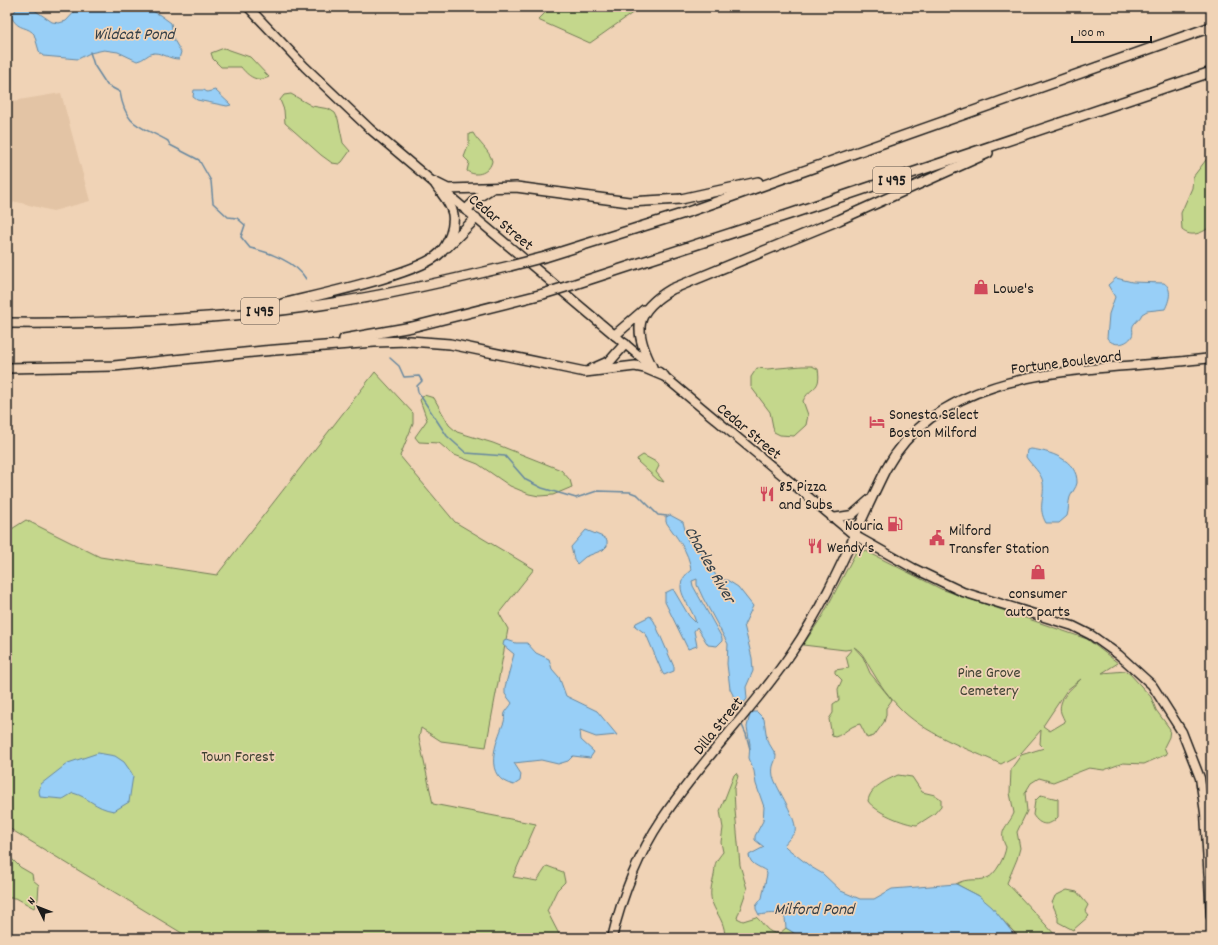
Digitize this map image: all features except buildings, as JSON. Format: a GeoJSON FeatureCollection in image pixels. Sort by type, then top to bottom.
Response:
{"type":"FeatureCollection","features":[{"type":"Feature","properties":{"kind":"highway","name":"I 495"},"geometry":{"type":"LineString","coordinates":[[7,323],[113,322],[245,313],[320,305],[439,282],[510,266],[545,257],[688,212],[1211,27]]}},
{"type":"Feature","properties":{"kind":"highway","name":"I 495"},"geometry":{"type":"LineString","coordinates":[[7,368],[114,366],[264,351],[412,327],[543,294],[572,285],[793,214],[1211,72]]}},
{"type":"Feature","properties":{"kind":"highway"},"geometry":{"type":"LineString","coordinates":[[615,335],[652,302],[672,290],[839,220],[922,181],[1052,126]]}},
{"type":"Feature","properties":{"kind":"highway"},"geometry":{"type":"LineString","coordinates":[[434,182],[443,188],[456,190],[498,187],[516,188],[603,200],[650,202],[712,193],[806,171]]}},
{"type":"Feature","properties":{"kind":"highway"},"geometry":{"type":"LineString","coordinates":[[434,182],[450,207],[453,217],[451,232],[440,253]]}},
{"type":"Feature","properties":{"kind":"highway"},"geometry":{"type":"LineString","coordinates":[[466,210],[480,196],[498,187]]}},
{"type":"Feature","properties":{"kind":"highway"},"geometry":{"type":"LineString","coordinates":[[245,313],[337,291],[407,270],[430,260],[440,253],[476,218]]}},
{"type":"Feature","properties":{"kind":"highway"},"geometry":{"type":"LineString","coordinates":[[652,302],[642,320],[639,334],[642,346],[652,366]]}},
{"type":"Feature","properties":{"kind":"highway"},"geometry":{"type":"LineString","coordinates":[[264,351],[374,342],[426,341],[450,344],[576,371],[596,372],[635,366],[645,368],[664,376]]}},
{"type":"Feature","properties":{"kind":"highway"},"geometry":{"type":"LineString","coordinates":[[576,371],[606,364],[614,358],[625,344]]}},
{"type":"Feature","properties":{"kind":"main road","name":"Cedar Street"},"geometry":{"type":"LineString","coordinates":[[248,7],[305,67],[359,118],[625,344],[854,535],[912,568],[963,592],[1073,626],[1091,635],[1119,655],[1152,685],[1182,732],[1200,778],[1205,813],[1211,917]]}},
{"type":"Feature","properties":{"kind":"main road","name":"Fortune Boulevard"},"geometry":{"type":"LineString","coordinates":[[854,535],[894,456],[907,440],[944,410],[979,391],[1020,379],[1052,374],[1211,358]]}},
{"type":"Feature","properties":{"kind":"main road"},"geometry":{"type":"LineString","coordinates":[[832,518],[846,517],[854,514],[873,495]]}},
{"type":"Feature","properties":{"kind":"main road","name":"Dilla Street"},"geometry":{"type":"LineString","coordinates":[[612,938],[628,885],[657,828],[681,792],[782,666],[803,635],[854,535]]}},
{"type":"Feature","properties":{"kind":"shaded area"},"geometry":{"type":"Polygon","coordinates":[[[61,93],[90,201],[53,211],[17,202],[7,204],[7,102],[61,93]]]}},
{"type":"Feature","properties":{"kind":"green space"},"geometry":{"type":"Polygon","coordinates":[[[548,7],[641,7],[590,43],[538,20],[549,9],[548,7]]]}},
{"type":"Feature","properties":{"kind":"green space"},"geometry":{"type":"Polygon","coordinates":[[[224,48],[250,57],[269,77],[265,79],[257,79],[250,76],[241,67],[221,67],[213,59],[211,53],[224,48]]]}},
{"type":"Feature","properties":{"kind":"green space"},"geometry":{"type":"Polygon","coordinates":[[[291,94],[312,106],[329,109],[335,113],[338,119],[343,143],[350,151],[342,162],[339,164],[332,163],[285,123],[284,110],[280,100],[284,95],[291,94]]]}},
{"type":"Feature","properties":{"kind":"green space"},"geometry":{"type":"Polygon","coordinates":[[[473,133],[489,154],[492,161],[491,165],[486,171],[479,174],[467,171],[469,162],[464,157],[469,144],[469,134],[473,133]]]}},
{"type":"Feature","properties":{"kind":"green space"},"geometry":{"type":"Polygon","coordinates":[[[1211,148],[1211,226],[1197,234],[1189,234],[1182,230],[1181,213],[1192,188],[1193,177],[1209,156],[1211,148]]]}},
{"type":"Feature","properties":{"kind":"green space"},"geometry":{"type":"Polygon","coordinates":[[[812,366],[818,369],[819,376],[817,385],[803,401],[808,415],[806,425],[794,436],[780,435],[774,432],[770,412],[751,387],[751,377],[757,368],[767,369],[812,366]]]}},
{"type":"Feature","properties":{"kind":"green space","name":"Town Forest"},"geometry":{"type":"Polygon","coordinates":[[[375,372],[413,413],[413,424],[400,456],[455,522],[534,569],[499,613],[508,629],[486,747],[441,741],[421,728],[419,738],[433,804],[536,824],[513,877],[537,881],[547,866],[563,872],[565,882],[557,890],[547,911],[561,938],[190,938],[7,827],[7,532],[26,520],[100,557],[217,575],[375,372]]]}},
{"type":"Feature","properties":{"kind":"green space"},"geometry":{"type":"Polygon","coordinates":[[[424,395],[434,398],[449,425],[457,432],[493,443],[561,470],[570,480],[572,487],[553,495],[539,496],[529,494],[510,486],[478,464],[452,454],[439,443],[419,442],[415,437],[427,420],[420,400],[424,395]]]}},
{"type":"Feature","properties":{"kind":"green space"},"geometry":{"type":"Polygon","coordinates":[[[643,455],[658,463],[659,466],[656,472],[664,482],[658,480],[638,462],[637,459],[643,455]]]}},
{"type":"Feature","properties":{"kind":"green space","name":"Pine Grove Cemetery"},"geometry":{"type":"Polygon","coordinates":[[[857,550],[864,550],[941,589],[1087,639],[1118,663],[1102,673],[1126,671],[1151,697],[1156,710],[1170,729],[1169,737],[1164,747],[1167,754],[1144,764],[1123,763],[1104,770],[1089,768],[1053,782],[1039,778],[1031,783],[1025,793],[1027,811],[1017,832],[1020,848],[1007,883],[1058,938],[1017,938],[1015,933],[979,896],[956,884],[968,880],[987,878],[994,873],[1000,865],[1006,847],[1003,832],[1014,813],[1010,793],[1011,769],[1021,755],[1044,748],[1040,744],[1041,730],[1021,753],[1001,764],[946,740],[932,732],[908,716],[889,696],[892,700],[886,708],[884,722],[874,736],[867,738],[860,724],[853,726],[838,736],[832,736],[829,719],[833,713],[833,704],[839,700],[838,689],[842,680],[835,673],[835,670],[849,668],[846,656],[852,649],[845,650],[803,645],[823,615],[857,550]],[[854,647],[863,657],[870,673],[887,693],[863,655],[854,647]],[[1081,679],[1067,690],[1043,726],[1050,731],[1065,722],[1060,708],[1063,698],[1081,679]]]}},
{"type":"Feature","properties":{"kind":"green space"},"geometry":{"type":"Polygon","coordinates":[[[736,773],[738,776],[734,789],[740,865],[747,889],[737,918],[743,921],[756,917],[769,930],[776,933],[780,933],[786,928],[793,932],[791,938],[725,938],[722,922],[711,898],[715,866],[717,860],[723,852],[721,842],[723,828],[720,811],[736,773]]]}},
{"type":"Feature","properties":{"kind":"green space"},"geometry":{"type":"Polygon","coordinates":[[[898,775],[912,777],[922,792],[935,795],[941,799],[941,806],[934,814],[917,825],[890,817],[868,801],[869,796],[875,788],[898,775]]]}},
{"type":"Feature","properties":{"kind":"green space"},"geometry":{"type":"Polygon","coordinates":[[[1041,795],[1058,799],[1058,817],[1048,824],[1042,823],[1033,815],[1035,801],[1041,795]]]}},
{"type":"Feature","properties":{"kind":"green space"},"geometry":{"type":"Polygon","coordinates":[[[7,854],[20,867],[32,874],[33,880],[39,885],[38,899],[34,908],[16,898],[7,898],[7,854]]]}},
{"type":"Feature","properties":{"kind":"green space"},"geometry":{"type":"Polygon","coordinates":[[[1067,890],[1077,892],[1088,905],[1085,911],[1089,916],[1073,930],[1058,922],[1058,917],[1052,903],[1055,896],[1067,890]]]}},
{"type":"Feature","properties":{"kind":"water","name":"Wildcat Pond"},"geometry":{"type":"Polygon","coordinates":[[[18,7],[30,7],[52,22],[59,23],[66,21],[79,7],[145,7],[171,23],[174,40],[181,52],[179,59],[154,53],[137,61],[118,52],[104,50],[90,53],[78,59],[43,56],[39,51],[34,34],[16,24],[11,16],[18,7]]]}},
{"type":"Feature","properties":{"kind":"water"},"geometry":{"type":"Polygon","coordinates":[[[194,90],[204,90],[207,92],[215,90],[231,105],[227,106],[197,100],[193,97],[194,90]]]}},
{"type":"Feature","properties":{"kind":"water"},"geometry":{"type":"Polygon","coordinates":[[[1116,278],[1132,282],[1164,283],[1169,288],[1169,299],[1165,309],[1147,311],[1142,314],[1133,326],[1133,333],[1130,339],[1120,344],[1113,343],[1107,338],[1109,314],[1115,297],[1108,285],[1116,278]]]}},
{"type":"Feature","properties":{"kind":"water"},"geometry":{"type":"Polygon","coordinates":[[[1031,449],[1053,454],[1061,458],[1073,468],[1076,475],[1077,483],[1070,497],[1067,516],[1059,523],[1046,523],[1043,517],[1042,479],[1026,457],[1027,450],[1031,449]]]}},
{"type":"Feature","properties":{"kind":"water"},"geometry":{"type":"Polygon","coordinates":[[[670,515],[683,522],[688,541],[699,544],[703,561],[713,570],[718,580],[727,580],[738,587],[753,606],[744,625],[752,658],[753,671],[746,687],[747,699],[735,713],[727,664],[728,644],[703,598],[697,585],[697,579],[692,581],[693,586],[722,638],[722,641],[717,646],[708,645],[697,627],[694,631],[697,646],[688,649],[665,602],[665,593],[673,589],[689,616],[696,623],[681,589],[681,583],[684,577],[691,570],[690,563],[682,544],[666,522],[666,517],[670,515]]]}},
{"type":"Feature","properties":{"kind":"water"},"geometry":{"type":"Polygon","coordinates":[[[586,530],[607,540],[607,546],[603,550],[585,557],[577,564],[571,547],[586,530]]]}},
{"type":"Feature","properties":{"kind":"water"},"geometry":{"type":"Polygon","coordinates":[[[650,616],[654,621],[674,667],[674,671],[664,675],[646,634],[635,626],[636,623],[650,616]]]}},
{"type":"Feature","properties":{"kind":"water"},"geometry":{"type":"Polygon","coordinates":[[[507,640],[516,643],[527,643],[536,653],[549,659],[552,669],[559,677],[566,696],[597,711],[617,735],[596,737],[580,731],[581,740],[594,752],[590,758],[573,756],[568,761],[558,764],[541,760],[514,763],[521,774],[520,781],[514,785],[504,781],[497,775],[494,767],[495,749],[505,713],[512,703],[505,694],[505,687],[514,654],[503,645],[504,641],[507,640]]]}},
{"type":"Feature","properties":{"kind":"water","name":"Milford Pond"},"geometry":{"type":"Polygon","coordinates":[[[757,712],[764,719],[767,740],[776,755],[773,766],[773,776],[795,826],[795,832],[784,845],[787,848],[811,867],[823,874],[841,891],[860,899],[874,899],[892,889],[956,884],[979,896],[992,907],[1017,938],[802,938],[786,928],[785,918],[779,914],[759,915],[756,906],[762,898],[767,874],[766,871],[751,861],[749,855],[764,847],[755,840],[755,836],[763,821],[764,807],[749,758],[750,744],[747,727],[750,714],[757,712]]]}},
{"type":"Feature","properties":{"kind":"water"},"geometry":{"type":"Polygon","coordinates":[[[98,753],[115,756],[124,762],[131,772],[133,776],[129,802],[114,811],[107,810],[73,793],[63,799],[40,797],[39,791],[41,784],[68,763],[98,753]]]}},
{"type":"Feature","properties":{"kind":"waterway","name":"Charles River"},"geometry":{"type":"LineString","coordinates":[[90,52],[94,65],[107,85],[120,92],[126,113],[130,119],[142,128],[168,141],[170,145],[199,160],[211,181],[213,203],[228,217],[237,218],[245,225],[241,237],[250,248],[273,255],[289,263],[302,273],[306,279]]}},
{"type":"Feature","properties":{"kind":"waterway","name":"Charles River"},"geometry":{"type":"LineString","coordinates":[[390,358],[399,366],[404,377],[419,376],[422,381],[417,386],[418,392],[447,436],[466,453],[505,456],[526,480],[542,488],[576,498],[597,491],[630,492],[638,495],[658,515],[667,516]]}},
{"type":"Feature","properties":{"kind":"waterway","name":"Charles River"},"geometry":{"type":"LineString","coordinates":[[741,723],[750,749]]}},
{"type":"Feature","properties":{"kind":"place","name":"Lowe's"},"geometry":{"type":"Point","coordinates":[981,287]}},
{"type":"Feature","properties":{"kind":"place","name":"Sonesta Select Boston Milford"},"geometry":{"type":"Point","coordinates":[877,422]}},
{"type":"Feature","properties":{"kind":"place","name":"85 Pizza and Subs"},"geometry":{"type":"Point","coordinates":[767,494]}},
{"type":"Feature","properties":{"kind":"place","name":"Nouria"},"geometry":{"type":"Point","coordinates":[895,524]}},
{"type":"Feature","properties":{"kind":"place","name":"Milford Transfer Station"},"geometry":{"type":"Point","coordinates":[937,538]}},
{"type":"Feature","properties":{"kind":"place","name":"Wendy's"},"geometry":{"type":"Point","coordinates":[815,546]}},
{"type":"Feature","properties":{"kind":"place","name":"consumer auto parts"},"geometry":{"type":"Point","coordinates":[1038,572]}}]}
